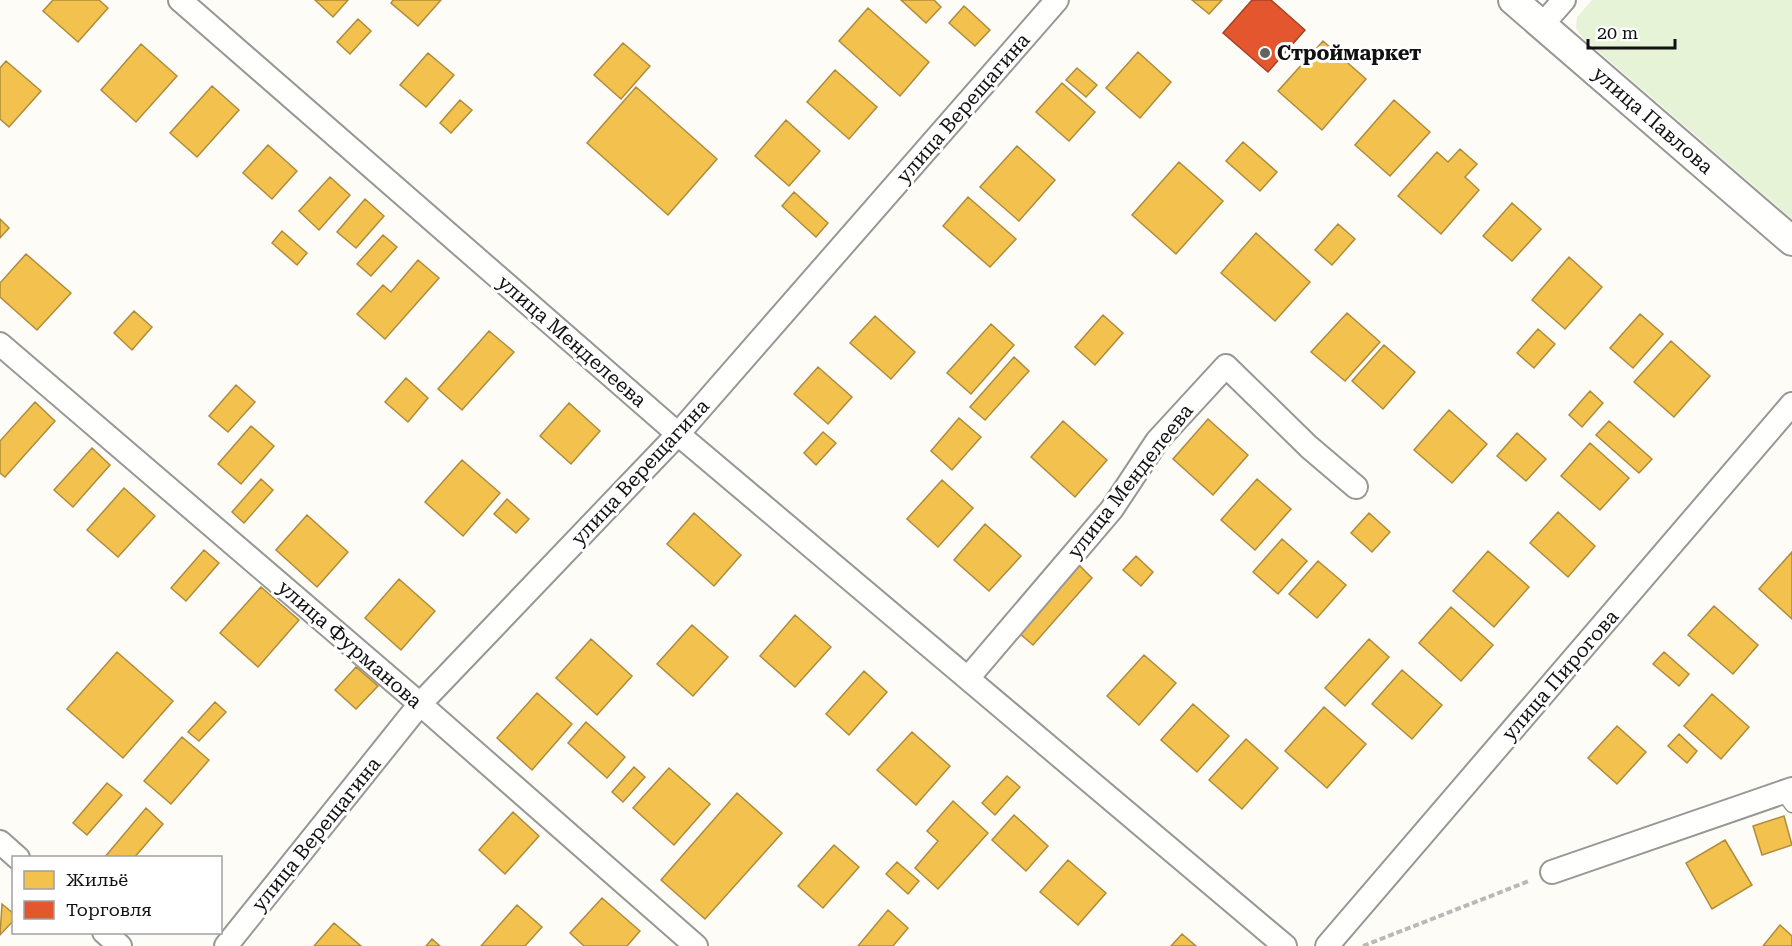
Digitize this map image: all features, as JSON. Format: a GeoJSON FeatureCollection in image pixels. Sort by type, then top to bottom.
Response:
{"type":"FeatureCollection","features":[{"type":"Feature","properties":{"kind":"street","name":"улица Менделеева"},"geometry":{"type":"LineString","coordinates":[[180,0],[678,434],[1285,946]]}},
{"type":"Feature","properties":{"kind":"street","name":"улица Верещагина"},"geometry":{"type":"LineString","coordinates":[[226,946],[420,704],[678,434],[1057,0]]}},
{"type":"Feature","properties":{"kind":"street","name":"улица Павлова"},"geometry":{"type":"LineString","coordinates":[[1513,0],[1792,241]]}},
{"type":"Feature","properties":{"kind":"street"},"geometry":{"type":"LineString","coordinates":[[1542,25],[1564,0]]}},
{"type":"Feature","properties":{"kind":"street","name":"улица Фурманова"},"geometry":{"type":"LineString","coordinates":[[0,344],[420,704],[696,946]]}},
{"type":"Feature","properties":{"kind":"street","name":"улица Менделеева"},"geometry":{"type":"LineString","coordinates":[[968,678],[1112,509],[1157,441],[1226,366],[1309,447],[1356,487]]}},
{"type":"Feature","properties":{"kind":"street","name":"улица Пирогова"},"geometry":{"type":"LineString","coordinates":[[1327,946],[1792,404]]}},
{"type":"Feature","properties":{"kind":"street"},"geometry":{"type":"LineString","coordinates":[[1552,872],[1789,796]]}},
{"type":"Feature","properties":{"kind":"street"},"geometry":{"type":"LineString","coordinates":[[0,842],[16,856]]}},
{"type":"Feature","properties":{"kind":"street"},"geometry":{"type":"LineString","coordinates":[[105,934],[120,946]]}},
{"type":"Feature","properties":{"kind":"path"},"geometry":{"type":"LineString","coordinates":[[1362,946],[1552,872]]}},
{"type":"Feature","properties":{"kind":"green space"},"geometry":{"type":"Polygon","coordinates":[[[1592,0],[1792,0],[1792,219],[1583,38],[1576,28],[1577,17],[1592,0]]]}},
{"type":"Feature","properties":{"kind":"building: Жильё"},"geometry":{"type":"Polygon","coordinates":[[[53,0],[99,0],[108,8],[78,42],[43,11],[53,0]]]}},
{"type":"Feature","properties":{"kind":"building: Жильё"},"geometry":{"type":"Polygon","coordinates":[[[315,0],[348,0],[333,17],[315,0]]]}},
{"type":"Feature","properties":{"kind":"building: Жильё"},"geometry":{"type":"Polygon","coordinates":[[[393,0],[441,0],[418,26],[391,3],[393,0]]]}},
{"type":"Feature","properties":{"kind":"building: Жильё"},"geometry":{"type":"Polygon","coordinates":[[[901,0],[934,0],[941,7],[926,23],[901,0]]]}},
{"type":"Feature","properties":{"kind":"building: Жильё"},"geometry":{"type":"Polygon","coordinates":[[[1192,0],[1222,0],[1209,14],[1192,0]]]}},
{"type":"Feature","properties":{"kind":"building: Жильё"},"geometry":{"type":"Polygon","coordinates":[[[964,6],[990,30],[975,46],[949,23],[964,6]]]}},
{"type":"Feature","properties":{"kind":"building: Жильё"},"geometry":{"type":"Polygon","coordinates":[[[868,8],[929,62],[900,96],[839,41],[868,8]]]}},
{"type":"Feature","properties":{"kind":"building: Жильё"},"geometry":{"type":"Polygon","coordinates":[[[358,19],[371,31],[350,54],[337,42],[358,19]]]}},
{"type":"Feature","properties":{"kind":"building: Жильё"},"geometry":{"type":"Polygon","coordinates":[[[1323,41],[1366,79],[1322,130],[1278,91],[1323,41]]]}},
{"type":"Feature","properties":{"kind":"building: Жильё"},"geometry":{"type":"Polygon","coordinates":[[[623,43],[650,66],[621,99],[594,75],[623,43]]]}},
{"type":"Feature","properties":{"kind":"building: Жильё"},"geometry":{"type":"Polygon","coordinates":[[[141,44],[177,76],[136,122],[101,90],[141,44]]]}},
{"type":"Feature","properties":{"kind":"building: Жильё"},"geometry":{"type":"Polygon","coordinates":[[[1138,52],[1171,82],[1140,118],[1106,88],[1138,52]]]}},
{"type":"Feature","properties":{"kind":"building: Жильё"},"geometry":{"type":"Polygon","coordinates":[[[428,53],[454,75],[426,107],[400,85],[428,53]]]}},
{"type":"Feature","properties":{"kind":"building: Жильё"},"geometry":{"type":"Polygon","coordinates":[[[6,61],[41,91],[9,127],[0,119],[0,68],[6,61]]]}},
{"type":"Feature","properties":{"kind":"building: Жильё"},"geometry":{"type":"Polygon","coordinates":[[[1077,68],[1097,85],[1086,97],[1066,80],[1077,68]]]}},
{"type":"Feature","properties":{"kind":"building: Жильё"},"geometry":{"type":"Polygon","coordinates":[[[835,70],[877,107],[849,139],[807,102],[835,70]]]}},
{"type":"Feature","properties":{"kind":"building: Жильё"},"geometry":{"type":"Polygon","coordinates":[[[1062,83],[1095,112],[1069,141],[1036,112],[1062,83]]]}},
{"type":"Feature","properties":{"kind":"building: Жильё"},"geometry":{"type":"Polygon","coordinates":[[[212,86],[239,110],[197,157],[170,133],[212,86]]]}},
{"type":"Feature","properties":{"kind":"building: Жильё"},"geometry":{"type":"Polygon","coordinates":[[[636,87],[717,159],[668,215],[587,143],[636,87]]]}},
{"type":"Feature","properties":{"kind":"building: Жильё"},"geometry":{"type":"Polygon","coordinates":[[[460,100],[472,110],[451,133],[440,123],[460,100]]]}},
{"type":"Feature","properties":{"kind":"building: Жильё"},"geometry":{"type":"Polygon","coordinates":[[[1394,100],[1430,132],[1390,176],[1355,145],[1394,100]]]}},
{"type":"Feature","properties":{"kind":"building: Жильё"},"geometry":{"type":"Polygon","coordinates":[[[786,120],[820,151],[789,186],[755,156],[786,120]]]}},
{"type":"Feature","properties":{"kind":"building: Жильё"},"geometry":{"type":"Polygon","coordinates":[[[1243,142],[1277,172],[1260,191],[1226,161],[1243,142]]]}},
{"type":"Feature","properties":{"kind":"building: Жильё"},"geometry":{"type":"Polygon","coordinates":[[[268,145],[297,171],[272,199],[243,173],[268,145]]]}},
{"type":"Feature","properties":{"kind":"building: Жильё"},"geometry":{"type":"Polygon","coordinates":[[[1017,146],[1055,180],[1019,221],[980,187],[1017,146]]]}},
{"type":"Feature","properties":{"kind":"building: Жильё"},"geometry":{"type":"Polygon","coordinates":[[[1460,149],[1477,164],[1465,177],[1479,190],[1441,234],[1398,196],[1437,152],[1448,162],[1460,149]]]}},
{"type":"Feature","properties":{"kind":"building: Жильё"},"geometry":{"type":"Polygon","coordinates":[[[1179,162],[1223,201],[1176,254],[1132,215],[1179,162]]]}},
{"type":"Feature","properties":{"kind":"building: Жильё"},"geometry":{"type":"Polygon","coordinates":[[[330,177],[350,195],[319,230],[299,211],[330,177]]]}},
{"type":"Feature","properties":{"kind":"building: Жильё"},"geometry":{"type":"Polygon","coordinates":[[[794,192],[828,223],[816,237],[782,206],[794,192]]]}},
{"type":"Feature","properties":{"kind":"building: Жильё"},"geometry":{"type":"Polygon","coordinates":[[[968,197],[1016,239],[990,267],[943,226],[968,197]]]}},
{"type":"Feature","properties":{"kind":"building: Жильё"},"geometry":{"type":"Polygon","coordinates":[[[365,199],[384,216],[356,248],[337,232],[365,199]]]}},
{"type":"Feature","properties":{"kind":"building: Жильё"},"geometry":{"type":"Polygon","coordinates":[[[1512,203],[1541,229],[1512,261],[1483,236],[1512,203]]]}},
{"type":"Feature","properties":{"kind":"building: Жильё"},"geometry":{"type":"Polygon","coordinates":[[[0,219],[9,228],[0,238],[0,219]]]}},
{"type":"Feature","properties":{"kind":"building: Жильё"},"geometry":{"type":"Polygon","coordinates":[[[1338,224],[1355,239],[1332,265],[1315,250],[1338,224]]]}},
{"type":"Feature","properties":{"kind":"building: Жильё"},"geometry":{"type":"Polygon","coordinates":[[[282,231],[307,253],[297,265],[272,243],[282,231]]]}},
{"type":"Feature","properties":{"kind":"building: Жильё"},"geometry":{"type":"Polygon","coordinates":[[[1256,233],[1310,282],[1275,321],[1221,273],[1256,233]]]}},
{"type":"Feature","properties":{"kind":"building: Жильё"},"geometry":{"type":"Polygon","coordinates":[[[383,235],[397,247],[371,276],[357,264],[383,235]]]}},
{"type":"Feature","properties":{"kind":"building: Жильё"},"geometry":{"type":"Polygon","coordinates":[[[26,254],[71,293],[37,330],[0,297],[0,283],[26,254]]]}},
{"type":"Feature","properties":{"kind":"building: Жильё"},"geometry":{"type":"Polygon","coordinates":[[[1569,257],[1602,287],[1565,329],[1532,300],[1569,257]]]}},
{"type":"Feature","properties":{"kind":"building: Жильё"},"geometry":{"type":"Polygon","coordinates":[[[418,260],[439,278],[385,339],[357,314],[383,285],[391,292],[418,260]]]}},
{"type":"Feature","properties":{"kind":"building: Жильё"},"geometry":{"type":"Polygon","coordinates":[[[134,311],[152,327],[132,350],[114,333],[134,311]]]}},
{"type":"Feature","properties":{"kind":"building: Жильё"},"geometry":{"type":"Polygon","coordinates":[[[1347,313],[1380,342],[1345,381],[1311,352],[1347,313]]]}},
{"type":"Feature","properties":{"kind":"building: Жильё"},"geometry":{"type":"Polygon","coordinates":[[[1640,314],[1663,334],[1633,368],[1610,348],[1640,314]]]}},
{"type":"Feature","properties":{"kind":"building: Жильё"},"geometry":{"type":"Polygon","coordinates":[[[1103,315],[1123,333],[1095,365],[1075,347],[1103,315]]]}},
{"type":"Feature","properties":{"kind":"building: Жильё"},"geometry":{"type":"Polygon","coordinates":[[[875,316],[915,352],[891,379],[850,343],[875,316]]]}},
{"type":"Feature","properties":{"kind":"building: Жильё"},"geometry":{"type":"Polygon","coordinates":[[[991,324],[1014,345],[971,394],[947,373],[991,324]]]}},
{"type":"Feature","properties":{"kind":"building: Жильё"},"geometry":{"type":"Polygon","coordinates":[[[1538,329],[1555,344],[1534,368],[1517,353],[1538,329]]]}},
{"type":"Feature","properties":{"kind":"building: Жильё"},"geometry":{"type":"Polygon","coordinates":[[[489,331],[514,352],[462,410],[438,389],[489,331]]]}},
{"type":"Feature","properties":{"kind":"building: Жильё"},"geometry":{"type":"Polygon","coordinates":[[[1671,341],[1710,376],[1674,417],[1634,382],[1671,341]]]}},
{"type":"Feature","properties":{"kind":"building: Жильё"},"geometry":{"type":"Polygon","coordinates":[[[1384,345],[1415,372],[1383,409],[1352,381],[1384,345]]]}},
{"type":"Feature","properties":{"kind":"building: Жильё"},"geometry":{"type":"Polygon","coordinates":[[[1014,357],[1029,371],[985,420],[970,407],[1014,357]]]}},
{"type":"Feature","properties":{"kind":"building: Жильё"},"geometry":{"type":"Polygon","coordinates":[[[818,367],[852,397],[828,424],[794,394],[818,367]]]}},
{"type":"Feature","properties":{"kind":"building: Жильё"},"geometry":{"type":"Polygon","coordinates":[[[406,378],[428,398],[408,422],[385,402],[406,378]]]}},
{"type":"Feature","properties":{"kind":"building: Жильё"},"geometry":{"type":"Polygon","coordinates":[[[236,385],[255,402],[228,432],[209,416],[236,385]]]}},
{"type":"Feature","properties":{"kind":"building: Жильё"},"geometry":{"type":"Polygon","coordinates":[[[1590,391],[1603,403],[1582,427],[1569,415],[1590,391]]]}},
{"type":"Feature","properties":{"kind":"building: Жильё"},"geometry":{"type":"Polygon","coordinates":[[[35,402],[55,421],[5,477],[0,473],[0,441],[35,402]]]}},
{"type":"Feature","properties":{"kind":"building: Жильё"},"geometry":{"type":"Polygon","coordinates":[[[569,403],[600,431],[571,464],[540,436],[569,403]]]}},
{"type":"Feature","properties":{"kind":"building: Жильё"},"geometry":{"type":"Polygon","coordinates":[[[1449,410],[1487,444],[1452,483],[1414,450],[1449,410]]]}},
{"type":"Feature","properties":{"kind":"building: Жильё"},"geometry":{"type":"Polygon","coordinates":[[[959,418],[981,437],[952,470],[931,451],[959,418]]]}},
{"type":"Feature","properties":{"kind":"building: Жильё"},"geometry":{"type":"Polygon","coordinates":[[[1208,419],[1248,455],[1213,495],[1173,459],[1208,419]]]}},
{"type":"Feature","properties":{"kind":"building: Жильё"},"geometry":{"type":"Polygon","coordinates":[[[1063,421],[1107,460],[1075,497],[1031,457],[1063,421]]]}},
{"type":"Feature","properties":{"kind":"building: Жильё"},"geometry":{"type":"Polygon","coordinates":[[[1609,421],[1652,459],[1639,473],[1596,435],[1609,421]]]}},
{"type":"Feature","properties":{"kind":"building: Жильё"},"geometry":{"type":"Polygon","coordinates":[[[251,426],[274,446],[241,484],[218,464],[251,426]]]}},
{"type":"Feature","properties":{"kind":"building: Жильё"},"geometry":{"type":"Polygon","coordinates":[[[823,432],[836,443],[816,465],[804,453],[823,432]]]}},
{"type":"Feature","properties":{"kind":"building: Жильё"},"geometry":{"type":"Polygon","coordinates":[[[1517,433],[1546,459],[1526,481],[1497,456],[1517,433]]]}},
{"type":"Feature","properties":{"kind":"building: Жильё"},"geometry":{"type":"Polygon","coordinates":[[[1590,443],[1629,478],[1600,510],[1561,476],[1590,443]]]}},
{"type":"Feature","properties":{"kind":"building: Жильё"},"geometry":{"type":"Polygon","coordinates":[[[92,448],[110,465],[73,507],[54,490],[92,448]]]}},
{"type":"Feature","properties":{"kind":"building: Жильё"},"geometry":{"type":"Polygon","coordinates":[[[462,460],[500,493],[463,536],[425,502],[462,460]]]}},
{"type":"Feature","properties":{"kind":"building: Жильё"},"geometry":{"type":"Polygon","coordinates":[[[261,479],[273,490],[244,523],[232,512],[261,479]]]}},
{"type":"Feature","properties":{"kind":"building: Жильё"},"geometry":{"type":"Polygon","coordinates":[[[1257,479],[1291,509],[1255,550],[1221,520],[1257,479]]]}},
{"type":"Feature","properties":{"kind":"building: Жильё"},"geometry":{"type":"Polygon","coordinates":[[[942,480],[973,508],[938,547],[907,519],[942,480]]]}},
{"type":"Feature","properties":{"kind":"building: Жильё"},"geometry":{"type":"Polygon","coordinates":[[[124,488],[155,516],[118,557],[87,530],[124,488]]]}},
{"type":"Feature","properties":{"kind":"building: Жильё"},"geometry":{"type":"Polygon","coordinates":[[[507,499],[529,519],[516,533],[494,514],[507,499]]]}},
{"type":"Feature","properties":{"kind":"building: Жильё"},"geometry":{"type":"Polygon","coordinates":[[[1558,512],[1595,546],[1568,577],[1530,543],[1558,512]]]}},
{"type":"Feature","properties":{"kind":"building: Жильё"},"geometry":{"type":"Polygon","coordinates":[[[694,513],[741,555],[714,586],[667,544],[694,513]]]}},
{"type":"Feature","properties":{"kind":"building: Жильё"},"geometry":{"type":"Polygon","coordinates":[[[1369,513],[1390,532],[1372,552],[1351,533],[1369,513]]]}},
{"type":"Feature","properties":{"kind":"building: Жильё"},"geometry":{"type":"Polygon","coordinates":[[[307,515],[348,552],[317,587],[276,550],[307,515]]]}},
{"type":"Feature","properties":{"kind":"building: Жильё"},"geometry":{"type":"Polygon","coordinates":[[[985,524],[1021,556],[989,591],[954,560],[985,524]]]}},
{"type":"Feature","properties":{"kind":"building: Жильё"},"geometry":{"type":"Polygon","coordinates":[[[1282,539],[1307,561],[1278,594],[1253,572],[1282,539]]]}},
{"type":"Feature","properties":{"kind":"building: Жильё"},"geometry":{"type":"Polygon","coordinates":[[[204,550],[219,563],[186,601],[171,588],[204,550]]]}},
{"type":"Feature","properties":{"kind":"building: Жильё"},"geometry":{"type":"Polygon","coordinates":[[[1488,551],[1529,587],[1494,627],[1453,591],[1488,551]]]}},
{"type":"Feature","properties":{"kind":"building: Жильё"},"geometry":{"type":"Polygon","coordinates":[[[1792,552],[1792,619],[1759,589],[1792,552]]]}},
{"type":"Feature","properties":{"kind":"building: Жильё"},"geometry":{"type":"Polygon","coordinates":[[[1136,556],[1153,572],[1141,586],[1123,570],[1136,556]]]}},
{"type":"Feature","properties":{"kind":"building: Жильё"},"geometry":{"type":"Polygon","coordinates":[[[1318,561],[1346,585],[1317,618],[1289,594],[1318,561]]]}},
{"type":"Feature","properties":{"kind":"building: Жильё"},"geometry":{"type":"Polygon","coordinates":[[[1079,565],[1092,578],[1033,645],[1019,633],[1079,565]]]}},
{"type":"Feature","properties":{"kind":"building: Жильё"},"geometry":{"type":"Polygon","coordinates":[[[399,579],[435,611],[401,650],[365,618],[399,579]]]}},
{"type":"Feature","properties":{"kind":"building: Жильё"},"geometry":{"type":"Polygon","coordinates":[[[261,587],[299,620],[258,667],[220,633],[261,587]]]}},
{"type":"Feature","properties":{"kind":"building: Жильё"},"geometry":{"type":"Polygon","coordinates":[[[1714,606],[1758,645],[1733,674],[1688,635],[1714,606]]]}},
{"type":"Feature","properties":{"kind":"building: Жильё"},"geometry":{"type":"Polygon","coordinates":[[[1451,607],[1493,645],[1461,681],[1419,643],[1451,607]]]}},
{"type":"Feature","properties":{"kind":"building: Жильё"},"geometry":{"type":"Polygon","coordinates":[[[795,615],[831,647],[795,687],[760,656],[795,615]]]}},
{"type":"Feature","properties":{"kind":"building: Жильё"},"geometry":{"type":"Polygon","coordinates":[[[692,625],[728,657],[693,696],[657,664],[692,625]]]}},
{"type":"Feature","properties":{"kind":"building: Жильё"},"geometry":{"type":"Polygon","coordinates":[[[591,639],[632,676],[597,715],[556,678],[591,639]]]}},
{"type":"Feature","properties":{"kind":"building: Жильё"},"geometry":{"type":"Polygon","coordinates":[[[1369,639],[1389,657],[1345,706],[1325,688],[1369,639]]]}},
{"type":"Feature","properties":{"kind":"building: Жильё"},"geometry":{"type":"Polygon","coordinates":[[[117,652],[173,701],[123,758],[67,709],[117,652]]]}},
{"type":"Feature","properties":{"kind":"building: Жильё"},"geometry":{"type":"Polygon","coordinates":[[[1664,652],[1689,674],[1679,686],[1653,664],[1664,652]]]}},
{"type":"Feature","properties":{"kind":"building: Жильё"},"geometry":{"type":"Polygon","coordinates":[[[1144,655],[1176,683],[1139,725],[1107,696],[1144,655]]]}},
{"type":"Feature","properties":{"kind":"building: Жильё"},"geometry":{"type":"Polygon","coordinates":[[[356,667],[378,686],[356,709],[335,690],[356,667]]]}},
{"type":"Feature","properties":{"kind":"building: Жильё"},"geometry":{"type":"Polygon","coordinates":[[[1402,670],[1442,705],[1412,739],[1372,704],[1402,670]]]}},
{"type":"Feature","properties":{"kind":"building: Жильё"},"geometry":{"type":"Polygon","coordinates":[[[864,671],[887,692],[849,735],[826,714],[864,671]]]}},
{"type":"Feature","properties":{"kind":"building: Жильё"},"geometry":{"type":"Polygon","coordinates":[[[537,693],[572,724],[532,770],[497,738],[537,693]]]}},
{"type":"Feature","properties":{"kind":"building: Жильё"},"geometry":{"type":"Polygon","coordinates":[[[1712,694],[1749,727],[1721,759],[1684,726],[1712,694]]]}},
{"type":"Feature","properties":{"kind":"building: Жильё"},"geometry":{"type":"Polygon","coordinates":[[[215,702],[226,712],[199,741],[188,732],[215,702]]]}},
{"type":"Feature","properties":{"kind":"building: Жильё"},"geometry":{"type":"Polygon","coordinates":[[[1193,704],[1229,736],[1197,772],[1161,740],[1193,704]]]}},
{"type":"Feature","properties":{"kind":"building: Жильё"},"geometry":{"type":"Polygon","coordinates":[[[1324,707],[1366,744],[1327,788],[1285,751],[1324,707]]]}},
{"type":"Feature","properties":{"kind":"building: Жильё"},"geometry":{"type":"Polygon","coordinates":[[[586,722],[625,757],[607,778],[568,743],[586,722]]]}},
{"type":"Feature","properties":{"kind":"building: Жильё"},"geometry":{"type":"Polygon","coordinates":[[[1617,726],[1646,752],[1617,784],[1588,758],[1617,726]]]}},
{"type":"Feature","properties":{"kind":"building: Жильё"},"geometry":{"type":"Polygon","coordinates":[[[912,732],[950,766],[916,805],[877,770],[912,732]]]}},
{"type":"Feature","properties":{"kind":"building: Жильё"},"geometry":{"type":"Polygon","coordinates":[[[1679,734],[1697,751],[1687,763],[1668,746],[1679,734]]]}},
{"type":"Feature","properties":{"kind":"building: Жильё"},"geometry":{"type":"Polygon","coordinates":[[[182,737],[209,760],[171,804],[144,781],[182,737]]]}},
{"type":"Feature","properties":{"kind":"building: Жильё"},"geometry":{"type":"Polygon","coordinates":[[[1246,739],[1278,768],[1242,809],[1209,780],[1246,739]]]}},
{"type":"Feature","properties":{"kind":"building: Жильё"},"geometry":{"type":"Polygon","coordinates":[[[634,767],[645,777],[623,802],[612,792],[634,767]]]}},
{"type":"Feature","properties":{"kind":"building: Жильё"},"geometry":{"type":"Polygon","coordinates":[[[669,768],[710,804],[674,845],[633,808],[669,768]]]}},
{"type":"Feature","properties":{"kind":"building: Жильё"},"geometry":{"type":"Polygon","coordinates":[[[1007,776],[1020,787],[995,815],[982,803],[1007,776]]]}},
{"type":"Feature","properties":{"kind":"building: Жильё"},"geometry":{"type":"Polygon","coordinates":[[[107,783],[122,795],[87,835],[73,823],[107,783]]]}},
{"type":"Feature","properties":{"kind":"building: Жильё"},"geometry":{"type":"Polygon","coordinates":[[[737,793],[782,833],[705,919],[661,880],[737,793]]]}},
{"type":"Feature","properties":{"kind":"building: Жильё"},"geometry":{"type":"Polygon","coordinates":[[[953,801],[988,833],[938,889],[915,868],[938,841],[927,831],[953,801]]]}},
{"type":"Feature","properties":{"kind":"building: Жильё"},"geometry":{"type":"Polygon","coordinates":[[[146,808],[163,824],[136,856],[106,856],[146,808]]]}},
{"type":"Feature","properties":{"kind":"building: Жильё"},"geometry":{"type":"Polygon","coordinates":[[[513,812],[539,836],[505,874],[479,850],[513,812]]]}},
{"type":"Feature","properties":{"kind":"building: Жильё"},"geometry":{"type":"Polygon","coordinates":[[[1014,815],[1048,846],[1026,871],[992,840],[1014,815]]]}},
{"type":"Feature","properties":{"kind":"building: Жильё"},"geometry":{"type":"Polygon","coordinates":[[[1784,816],[1792,845],[1762,855],[1753,826],[1784,816]]]}},
{"type":"Feature","properties":{"kind":"building: Жильё"},"geometry":{"type":"Polygon","coordinates":[[[1725,840],[1752,885],[1712,909],[1686,863],[1725,840]]]}},
{"type":"Feature","properties":{"kind":"building: Жильё"},"geometry":{"type":"Polygon","coordinates":[[[834,845],[859,867],[823,908],[798,886],[834,845]]]}},
{"type":"Feature","properties":{"kind":"building: Жильё"},"geometry":{"type":"Polygon","coordinates":[[[1068,860],[1106,893],[1078,925],[1040,892],[1068,860]]]}},
{"type":"Feature","properties":{"kind":"building: Жильё"},"geometry":{"type":"Polygon","coordinates":[[[897,862],[919,881],[908,894],[886,874],[897,862]]]}},
{"type":"Feature","properties":{"kind":"building: Жильё"},"geometry":{"type":"Polygon","coordinates":[[[602,898],[640,931],[627,946],[584,946],[570,933],[602,898]]]}},
{"type":"Feature","properties":{"kind":"building: Жильё"},"geometry":{"type":"Polygon","coordinates":[[[2,904],[12,912],[12,922],[0,935],[2,904]]]}},
{"type":"Feature","properties":{"kind":"building: Жильё"},"geometry":{"type":"Polygon","coordinates":[[[517,905],[542,927],[525,946],[481,946],[517,905]]]}},
{"type":"Feature","properties":{"kind":"building: Жильё"},"geometry":{"type":"Polygon","coordinates":[[[888,910],[908,928],[893,946],[858,946],[888,910]]]}},
{"type":"Feature","properties":{"kind":"building: Жильё"},"geometry":{"type":"Polygon","coordinates":[[[334,923],[361,946],[314,946],[334,923]]]}},
{"type":"Feature","properties":{"kind":"building: Жильё"},"geometry":{"type":"Polygon","coordinates":[[[1780,925],[1792,936],[1792,946],[1763,946],[1780,925]]]}},
{"type":"Feature","properties":{"kind":"building: Жильё"},"geometry":{"type":"Polygon","coordinates":[[[1182,934],[1196,946],[1171,946],[1182,934]]]}},
{"type":"Feature","properties":{"kind":"building: Жильё"},"geometry":{"type":"Polygon","coordinates":[[[432,939],[440,946],[426,946],[432,939]]]}},
{"type":"Feature","properties":{"kind":"building: Торговля","name":"Строймаркет"},"geometry":{"type":"Polygon","coordinates":[[[1252,0],[1271,0],[1305,30],[1268,72],[1223,33],[1252,0]]]}},
{"type":"Feature","properties":{"kind":"place","name":"Строймаркет"},"geometry":{"type":"Point","coordinates":[1265,53]}}]}
